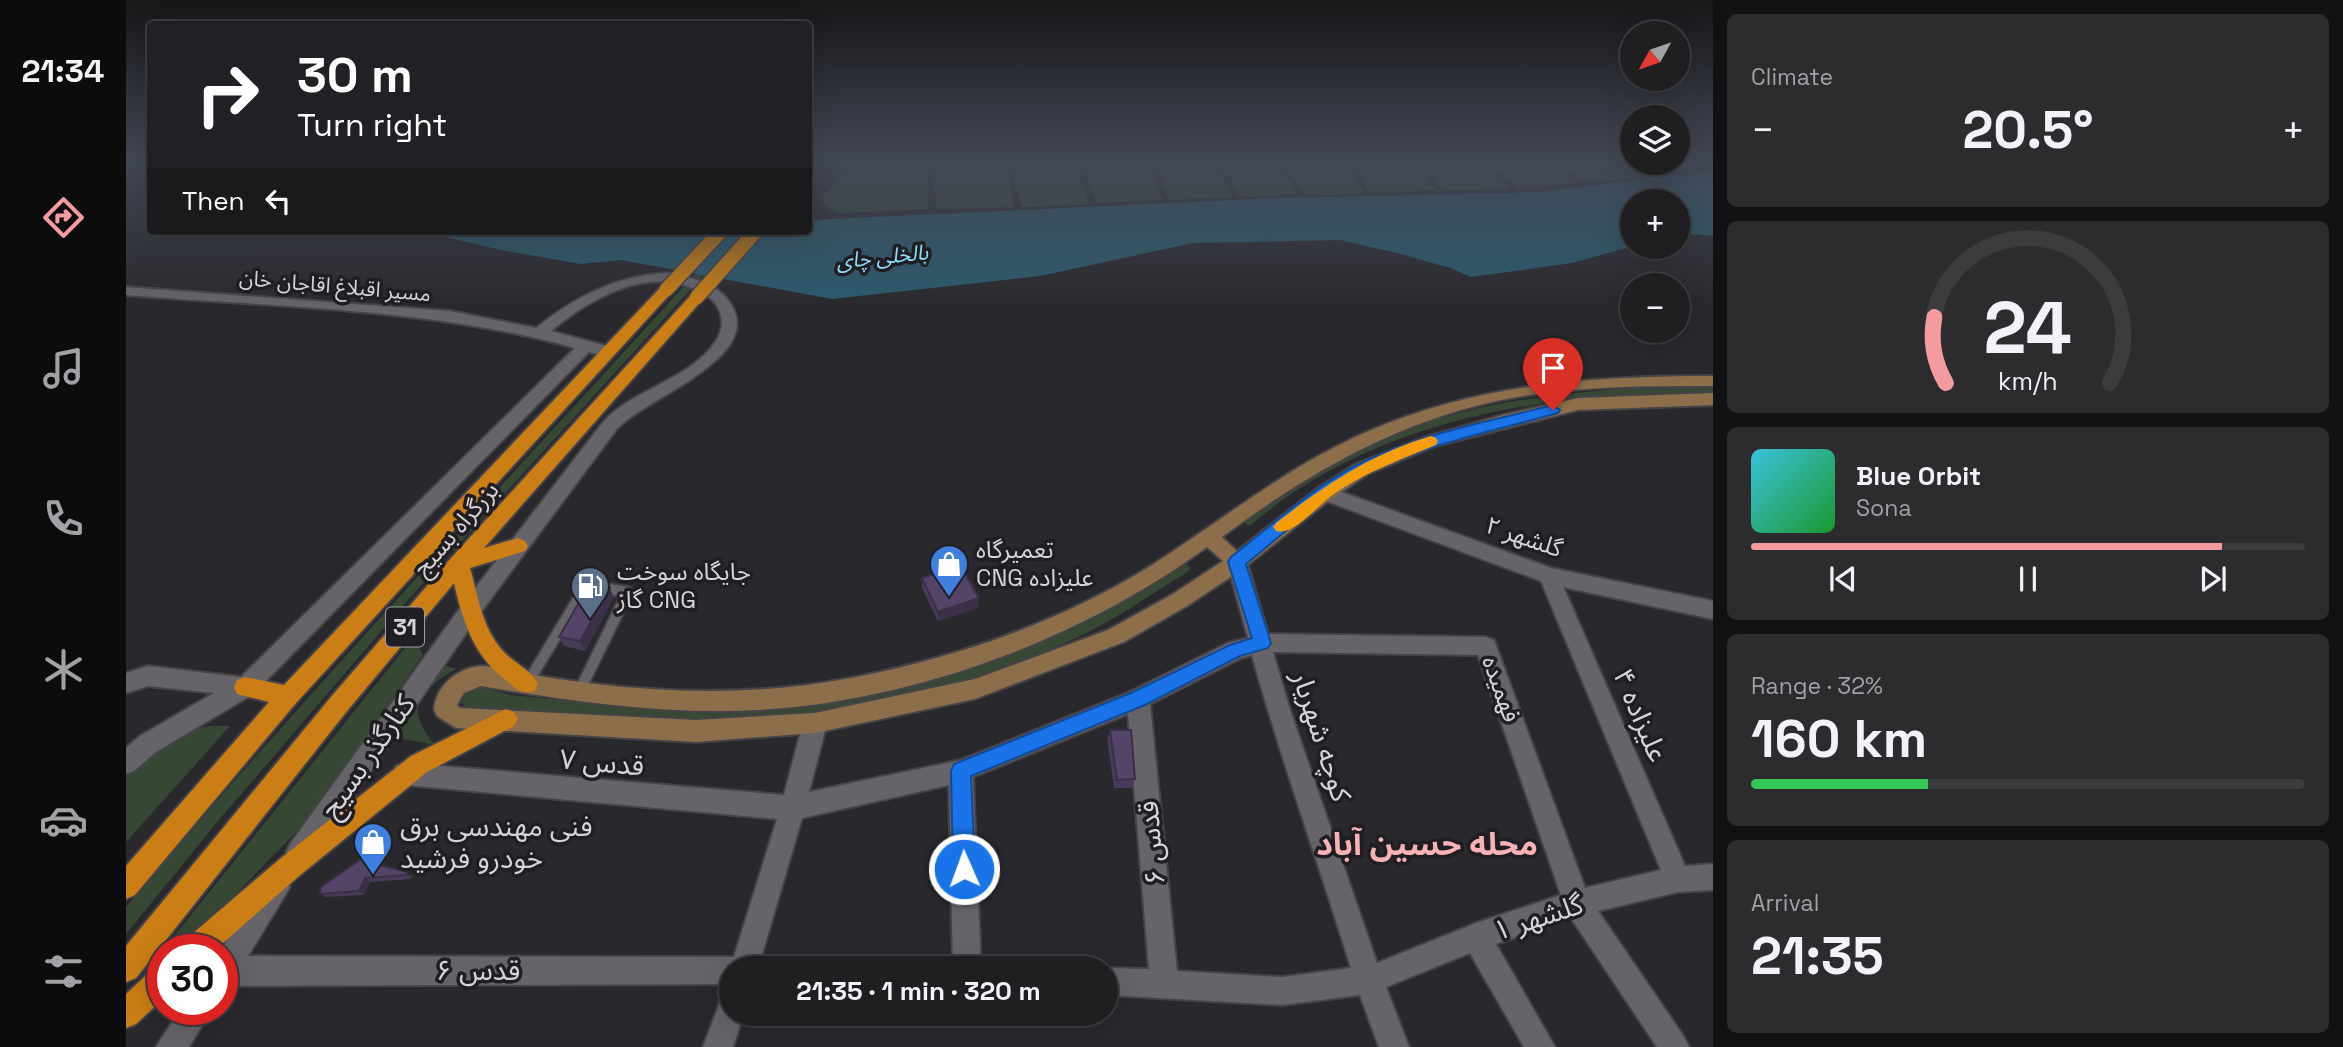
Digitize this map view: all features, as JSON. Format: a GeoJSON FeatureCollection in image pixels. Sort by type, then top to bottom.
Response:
{"type":"FeatureCollection","features":[{"type":"Feature","properties":{"kind":"highway","name":"بزرگراه بسیج"},"geometry":{"type":"LineString","coordinates":[[126,886],[288,696],[717,235]]}},
{"type":"Feature","properties":{"kind":"highway","name":"بزرگراه بسیج"},"geometry":{"type":"LineString","coordinates":[[126,968],[339,704],[460,563],[752,235]]}},
{"type":"Feature","properties":{"kind":"highway"},"geometry":{"type":"LineString","coordinates":[[518,546],[460,563],[471,607],[484,641],[496,659],[527,684]]}},
{"type":"Feature","properties":{"kind":"highway"},"geometry":{"type":"LineString","coordinates":[[244,687],[288,696]]}},
{"type":"Feature","properties":{"kind":"highway"},"geometry":{"type":"LineString","coordinates":[[213,934],[290,867],[419,764],[506,719]]}},
{"type":"Feature","properties":{"kind":"highway"},"geometry":{"type":"LineString","coordinates":[[126,1014],[147,994]]}},
{"type":"Feature","properties":{"kind":"main road"},"geometry":{"type":"LineString","coordinates":[[1713,382],[1641,381],[1588,385],[1479,400],[1411,421],[1340,451],[1287,481],[1140,582],[1040,633],[965,660],[903,676],[800,696],[699,701],[579,692],[481,676],[460,683],[447,697],[445,709],[456,718],[695,731],[815,723],[975,689],[1064,658],[1127,630],[1181,600],[1237,562],[1325,493],[1362,469],[1429,442],[1578,404],[1713,399]]}},
{"type":"Feature","properties":{"kind":"main road"},"geometry":{"type":"LineString","coordinates":[[1208,536],[1237,562]]}},
{"type":"Feature","properties":{"kind":"street","name":"کنارگذر بسیج"},"geometry":{"type":"LineString","coordinates":[[238,948],[290,867],[471,607],[614,421],[708,358],[723,342],[730,325],[726,309],[718,295],[687,280],[666,277],[641,279],[611,287],[561,314],[539,334]]}},
{"type":"Feature","properties":{"kind":"street","name":"مسیر اقبلاغ اقاجان خان"},"geometry":{"type":"LineString","coordinates":[[126,291],[450,316],[539,334],[608,352]]}},
{"type":"Feature","properties":{"kind":"street"},"geometry":{"type":"LineString","coordinates":[[126,763],[148,744],[244,687],[586,346]]}},
{"type":"Feature","properties":{"kind":"street","name":"گلشهر ۲"},"geometry":{"type":"LineString","coordinates":[[1325,493],[1549,576],[1713,610]]}},
{"type":"Feature","properties":{"kind":"street","name":"کوچه شهریار"},"geometry":{"type":"LineString","coordinates":[[1237,562],[1279,710],[1394,1047]]}},
{"type":"Feature","properties":{"kind":"street","name":"علیزاده ۴"},"geometry":{"type":"LineString","coordinates":[[1549,576],[1678,878]]}},
{"type":"Feature","properties":{"kind":"street","name":"قدس ۷"},"geometry":{"type":"LineString","coordinates":[[405,775],[793,808],[961,771],[1138,699],[1236,650],[1262,643]]}},
{"type":"Feature","properties":{"kind":"street","name":"فهمیده"},"geometry":{"type":"LineString","coordinates":[[1262,643],[1486,646],[1577,903]]}},
{"type":"Feature","properties":{"kind":"street"},"geometry":{"type":"LineString","coordinates":[[126,683],[148,677],[244,687]]}},
{"type":"Feature","properties":{"kind":"street","name":"قدس ۶"},"geometry":{"type":"LineString","coordinates":[[1138,699],[1164,986]]}},
{"type":"Feature","properties":{"kind":"street"},"geometry":{"type":"LineString","coordinates":[[748,956],[793,808],[815,723]]}},
{"type":"Feature","properties":{"kind":"street"},"geometry":{"type":"LineString","coordinates":[[961,771],[967,956]]}},
{"type":"Feature","properties":{"kind":"street","name":"گلشهر ۱"},"geometry":{"type":"LineString","coordinates":[[1369,980],[1476,937],[1577,903],[1678,878],[1713,877]]}},
{"type":"Feature","properties":{"kind":"street"},"geometry":{"type":"LineString","coordinates":[[1577,903],[1674,1047]]}},
{"type":"Feature","properties":{"kind":"street"},"geometry":{"type":"LineString","coordinates":[[1476,937],[1541,1047]]}},
{"type":"Feature","properties":{"kind":"street","name":"قدس ۶"},"geometry":{"type":"LineString","coordinates":[[238,971],[719,970]]}},
{"type":"Feature","properties":{"kind":"street"},"geometry":{"type":"LineString","coordinates":[[1118,982],[1282,991],[1369,980]]}},
{"type":"Feature","properties":{"kind":"street"},"geometry":{"type":"LineString","coordinates":[[172,1047],[187,1025]]}},
{"type":"Feature","properties":{"kind":"street"},"geometry":{"type":"LineString","coordinates":[[718,1047],[725,1026]]}},
{"type":"Feature","properties":{"kind":"lane"},"geometry":{"type":"LineString","coordinates":[[527,684],[586,586],[628,592],[579,692]]}},
{"type":"Feature","properties":{"kind":"green space"},"geometry":{"type":"Polygon","coordinates":[[[834,211],[888,211],[842,213],[834,211]]]}},
{"type":"Feature","properties":{"kind":"green space"},"geometry":{"type":"Polygon","coordinates":[[[730,235],[740,235],[408,600],[218,821],[126,934],[126,907],[351,650],[730,235]]]}},
{"type":"Feature","properties":{"kind":"green space"},"geometry":{"type":"Polygon","coordinates":[[[1645,387],[1713,387],[1713,393],[1591,398],[1530,405],[1469,418],[1410,435],[1354,459],[1300,488],[1251,525],[1243,521],[1323,468],[1375,442],[1440,418],[1507,402],[1645,387]]]}},
{"type":"Feature","properties":{"kind":"green space"},"geometry":{"type":"Polygon","coordinates":[[[1183,563],[1190,569],[1186,573],[1116,617],[1072,640],[974,678],[870,705],[802,715],[681,720],[479,710],[467,708],[461,703],[465,695],[474,688],[482,687],[511,695],[657,710],[747,707],[988,661],[1088,619],[1183,563]]]}},
{"type":"Feature","properties":{"kind":"green space"},"geometry":{"type":"Polygon","coordinates":[[[416,634],[423,655],[303,825],[225,905],[192,934],[176,934],[416,634]]]}},
{"type":"Feature","properties":{"kind":"green space"},"geometry":{"type":"Polygon","coordinates":[[[441,664],[456,669],[424,693],[418,710],[425,732],[435,745],[391,737],[441,664]]]}},
{"type":"Feature","properties":{"kind":"green space"},"geometry":{"type":"Polygon","coordinates":[[[209,726],[230,726],[126,842],[126,777],[163,744],[184,733],[209,726]]]}},
{"type":"Feature","properties":{"kind":"water","name":"بالخلی چای"},"geometry":{"type":"Polygon","coordinates":[[[1003,211],[1620,211],[1620,250],[1572,263],[1471,277],[1397,253],[1340,240],[1193,243],[1040,276],[832,299],[621,260],[581,264],[501,250],[438,235],[812,235],[812,220],[1003,211]]]}},
{"type":"Feature","properties":{"kind":"water"},"geometry":{"type":"Polygon","coordinates":[[[1690,211],[1713,211],[1713,236],[1690,235],[1690,211]]]}},
{"type":"Feature","properties":{"kind":"building","name":"تعمیرگاه CNG علیزاده"},"geometry":{"type":"Polygon","coordinates":[[[960,565],[979,598],[938,612],[922,578],[960,565]]]}},
{"type":"Feature","properties":{"kind":"building"},"geometry":{"type":"Polygon","coordinates":[[[589,585],[610,588],[580,641],[559,637],[589,585]]]}},
{"type":"Feature","properties":{"kind":"building"},"geometry":{"type":"Polygon","coordinates":[[[1110,730],[1131,730],[1135,779],[1117,780],[1110,730]]]}},
{"type":"Feature","properties":{"kind":"building"},"geometry":{"type":"Polygon","coordinates":[[[360,860],[407,872],[407,875],[365,878],[359,891],[320,894],[321,887],[360,860]]]}},
{"type":"Feature","properties":{"kind":"slow traffic"},"geometry":{"type":"LineString","coordinates":[[1281,527],[1362,469],[1431,441]]}},
{"type":"Feature","properties":{"kind":"place","name":"تعمیرگاه CNG علیزاده"},"geometry":{"type":"Point","coordinates":[949,598]}},
{"type":"Feature","properties":{"kind":"place","name":"جایگاه سوخت گاز CNG"},"geometry":{"type":"Point","coordinates":[590,620]}},
{"type":"Feature","properties":{"kind":"place","name":"فنی مهندسی برق خودرو فرشید"},"geometry":{"type":"Point","coordinates":[373,876]}},
{"type":"Feature","properties":{"kind":"district","name":"محله حسین آباد"},"geometry":{"type":"Point","coordinates":[1427,844]}},
{"type":"Feature","properties":{"kind":"route"},"geometry":{"type":"LineString","coordinates":[[964,869],[961,771],[1138,699],[1236,650],[1262,643],[1237,562],[1325,493],[1362,469],[1429,442],[1553,410]]}}]}
